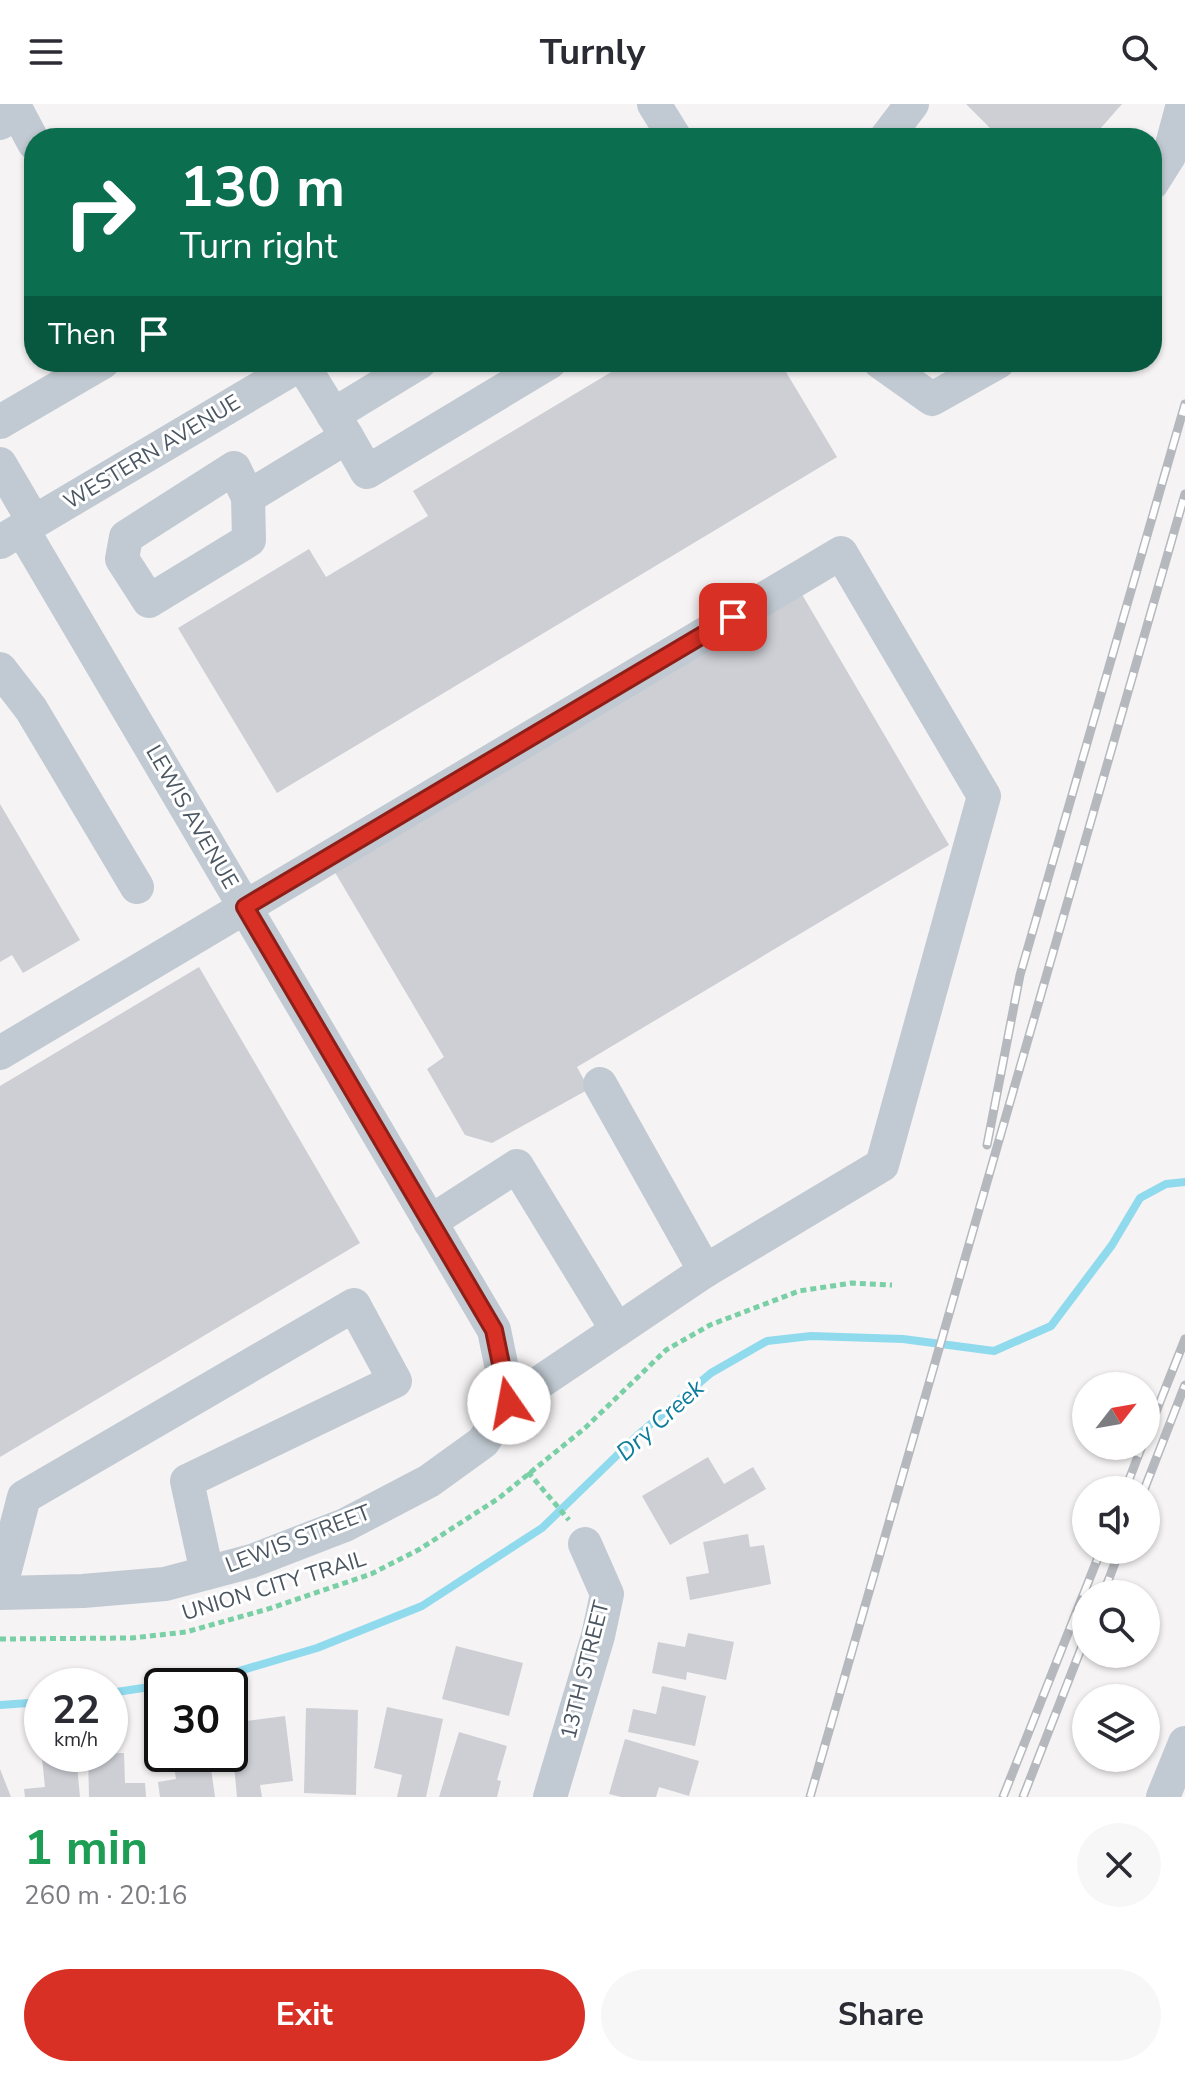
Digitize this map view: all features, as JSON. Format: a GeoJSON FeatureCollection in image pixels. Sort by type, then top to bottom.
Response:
{"type":"FeatureCollection","features":[{"type":"Feature","properties":{"kind":"street"},"geometry":{"type":"LineString","coordinates":[[1162,167],[1169,156],[1183,104]]}},
{"type":"Feature","properties":{"kind":"street"},"geometry":{"type":"LineString","coordinates":[[0,123],[18,113],[26,128]]}},
{"type":"Feature","properties":{"kind":"street"},"geometry":{"type":"LineString","coordinates":[[0,422],[86,372]]}},
{"type":"Feature","properties":{"kind":"street","name":"WESTERN AVENUE"},"geometry":{"type":"LineString","coordinates":[[19,531],[288,372]]}},
{"type":"Feature","properties":{"kind":"street"},"geometry":{"type":"LineString","coordinates":[[308,372],[367,472],[533,372]]}},
{"type":"Feature","properties":{"kind":"street"},"geometry":{"type":"LineString","coordinates":[[248,497],[408,372]]}},
{"type":"Feature","properties":{"kind":"street"},"geometry":{"type":"LineString","coordinates":[[894,372],[932,399],[980,372]]}},
{"type":"Feature","properties":{"kind":"street","name":"LEWIS AVENUE"},"geometry":{"type":"LineString","coordinates":[[0,464],[19,531],[494,1330],[509,1403]]}},
{"type":"Feature","properties":{"kind":"street"},"geometry":{"type":"LineString","coordinates":[[0,1053],[841,553],[984,796],[882,1165],[705,1271],[509,1403]]}},
{"type":"Feature","properties":{"kind":"street"},"geometry":{"type":"LineString","coordinates":[[0,669],[31,709],[137,887]]}},
{"type":"Feature","properties":{"kind":"street"},"geometry":{"type":"LineString","coordinates":[[600,1084],[705,1271]]}},
{"type":"Feature","properties":{"kind":"street"},"geometry":{"type":"LineString","coordinates":[[430,1222],[517,1166],[617,1330]]}},
{"type":"Feature","properties":{"kind":"street"},"geometry":{"type":"LineString","coordinates":[[0,1591],[24,1497],[354,1305],[395,1381],[187,1481],[207,1573]]}},
{"type":"Feature","properties":{"kind":"street","name":"LEWIS STREET"},"geometry":{"type":"LineString","coordinates":[[0,1591],[83,1591],[165,1584],[252,1561],[345,1525],[429,1481],[483,1442],[509,1403]]}},
{"type":"Feature","properties":{"kind":"street","name":"13TH STREET"},"geometry":{"type":"LineString","coordinates":[[550,1797],[598,1636],[607,1594],[582,1538]]}},
{"type":"Feature","properties":{"kind":"street"},"geometry":{"type":"LineString","coordinates":[[1166,1796],[1185,1743]]}},
{"type":"Feature","properties":{"kind":"path","name":"UNION CITY TRAIL"},"geometry":{"type":"LineString","coordinates":[[0,1639],[132,1638],[186,1632],[255,1613],[371,1574],[420,1549],[499,1498],[585,1428],[666,1350],[710,1325],[799,1291],[852,1283],[892,1285]]}},
{"type":"Feature","properties":{"kind":"path"},"geometry":{"type":"LineString","coordinates":[[528,1472],[582,1538]]}},
{"type":"Feature","properties":{"kind":"building"},"geometry":{"type":"Polygon","coordinates":[[[966,104],[1122,104],[1101,128],[990,128],[966,104]]]}},
{"type":"Feature","properties":{"kind":"building"},"geometry":{"type":"Polygon","coordinates":[[[611,372],[786,372],[837,457],[277,793],[178,628],[309,549],[326,577],[428,516],[413,491],[611,372]]]}},
{"type":"Feature","properties":{"kind":"building"},"geometry":{"type":"Polygon","coordinates":[[[800,591],[949,845],[577,1067],[589,1089],[492,1143],[465,1135],[427,1069],[444,1057],[333,869],[800,591]]]}},
{"type":"Feature","properties":{"kind":"building"},"geometry":{"type":"Polygon","coordinates":[[[0,804],[80,940],[23,973],[12,955],[0,962],[0,804]]]}},
{"type":"Feature","properties":{"kind":"building"},"geometry":{"type":"Polygon","coordinates":[[[199,967],[360,1243],[0,1457],[0,1086],[199,967]]]}},
{"type":"Feature","properties":{"kind":"building"},"geometry":{"type":"Polygon","coordinates":[[[708,1457],[724,1484],[753,1467],[766,1489],[670,1545],[642,1496],[708,1457]]]}},
{"type":"Feature","properties":{"kind":"building"},"geometry":{"type":"Polygon","coordinates":[[[748,1534],[750,1547],[764,1545],[771,1584],[690,1600],[686,1577],[709,1573],[703,1542],[748,1534]]]}},
{"type":"Feature","properties":{"kind":"building"},"geometry":{"type":"Polygon","coordinates":[[[688,1633],[734,1642],[726,1680],[687,1672],[686,1680],[652,1673],[658,1642],[685,1647],[688,1633]]]}},
{"type":"Feature","properties":{"kind":"building"},"geometry":{"type":"Polygon","coordinates":[[[456,1646],[523,1663],[509,1716],[442,1699],[456,1646]]]}},
{"type":"Feature","properties":{"kind":"building"},"geometry":{"type":"Polygon","coordinates":[[[662,1686],[706,1696],[695,1746],[628,1732],[633,1709],[656,1714],[662,1686]]]}},
{"type":"Feature","properties":{"kind":"building"},"geometry":{"type":"Polygon","coordinates":[[[387,1707],[443,1719],[426,1797],[397,1797],[402,1775],[374,1768],[387,1707]]]}},
{"type":"Feature","properties":{"kind":"building"},"geometry":{"type":"Polygon","coordinates":[[[306,1708],[358,1710],[356,1795],[304,1793],[306,1708]]]}},
{"type":"Feature","properties":{"kind":"building"},"geometry":{"type":"Polygon","coordinates":[[[285,1716],[293,1781],[260,1785],[262,1797],[237,1797],[235,1772],[248,1772],[248,1721],[285,1716]]]}},
{"type":"Feature","properties":{"kind":"building"},"geometry":{"type":"Polygon","coordinates":[[[459,1732],[507,1746],[497,1780],[501,1781],[497,1797],[439,1797],[459,1732]]]}},
{"type":"Feature","properties":{"kind":"building"},"geometry":{"type":"Polygon","coordinates":[[[625,1739],[699,1761],[689,1796],[659,1787],[656,1797],[609,1794],[625,1739]]]}},
{"type":"Feature","properties":{"kind":"building"},"geometry":{"type":"Polygon","coordinates":[[[0,1769],[11,1797],[0,1797],[0,1769]]]}},
{"type":"Feature","properties":{"kind":"building"},"geometry":{"type":"Polygon","coordinates":[[[43,1772],[78,1772],[80,1797],[25,1797],[24,1789],[45,1787],[43,1772]]]}},
{"type":"Feature","properties":{"kind":"building"},"geometry":{"type":"Polygon","coordinates":[[[88,1772],[125,1772],[125,1783],[145,1783],[146,1797],[89,1797],[88,1772]]]}},
{"type":"Feature","properties":{"kind":"building"},"geometry":{"type":"Polygon","coordinates":[[[175,1772],[212,1772],[215,1797],[160,1797],[158,1782],[176,1779],[175,1772]]]}},
{"type":"Feature","properties":{"kind":"waterway","name":"Dry Creek"},"geometry":{"type":"LineString","coordinates":[[128,1690],[222,1676],[317,1648],[422,1606],[542,1528],[639,1434],[711,1373],[767,1341],[811,1336],[903,1339],[994,1351],[1051,1326],[1112,1245],[1140,1198],[1166,1184],[1185,1182]]}},
{"type":"Feature","properties":{"kind":"waterway","name":"Dry Creek"},"geometry":{"type":"LineString","coordinates":[[0,1705],[24,1703]]}},
{"type":"Feature","properties":{"kind":"railway"},"geometry":{"type":"LineString","coordinates":[[987,1145],[1020,975],[1185,404]]}},
{"type":"Feature","properties":{"kind":"railway"},"geometry":{"type":"LineString","coordinates":[[810,1797],[1185,494]]}},
{"type":"Feature","properties":{"kind":"railway"},"geometry":{"type":"LineString","coordinates":[[1160,1402],[1185,1339]]}},
{"type":"Feature","properties":{"kind":"railway"},"geometry":{"type":"LineString","coordinates":[[1149,1476],[1185,1385]]}},
{"type":"Feature","properties":{"kind":"railway"},"geometry":{"type":"LineString","coordinates":[[1130,1476],[1137,1460]]}},
{"type":"Feature","properties":{"kind":"railway"},"geometry":{"type":"LineString","coordinates":[[1003,1797],[1095,1564]]}},
{"type":"Feature","properties":{"kind":"railway"},"geometry":{"type":"LineString","coordinates":[[1108,1580],[1115,1564]]}},
{"type":"Feature","properties":{"kind":"railway"},"geometry":{"type":"LineString","coordinates":[[1023,1797],[1073,1668]]}},
{"type":"Feature","properties":{"kind":"route"},"geometry":{"type":"LineString","coordinates":[[509,1403],[494,1330],[245,907],[733,617]]}}]}
